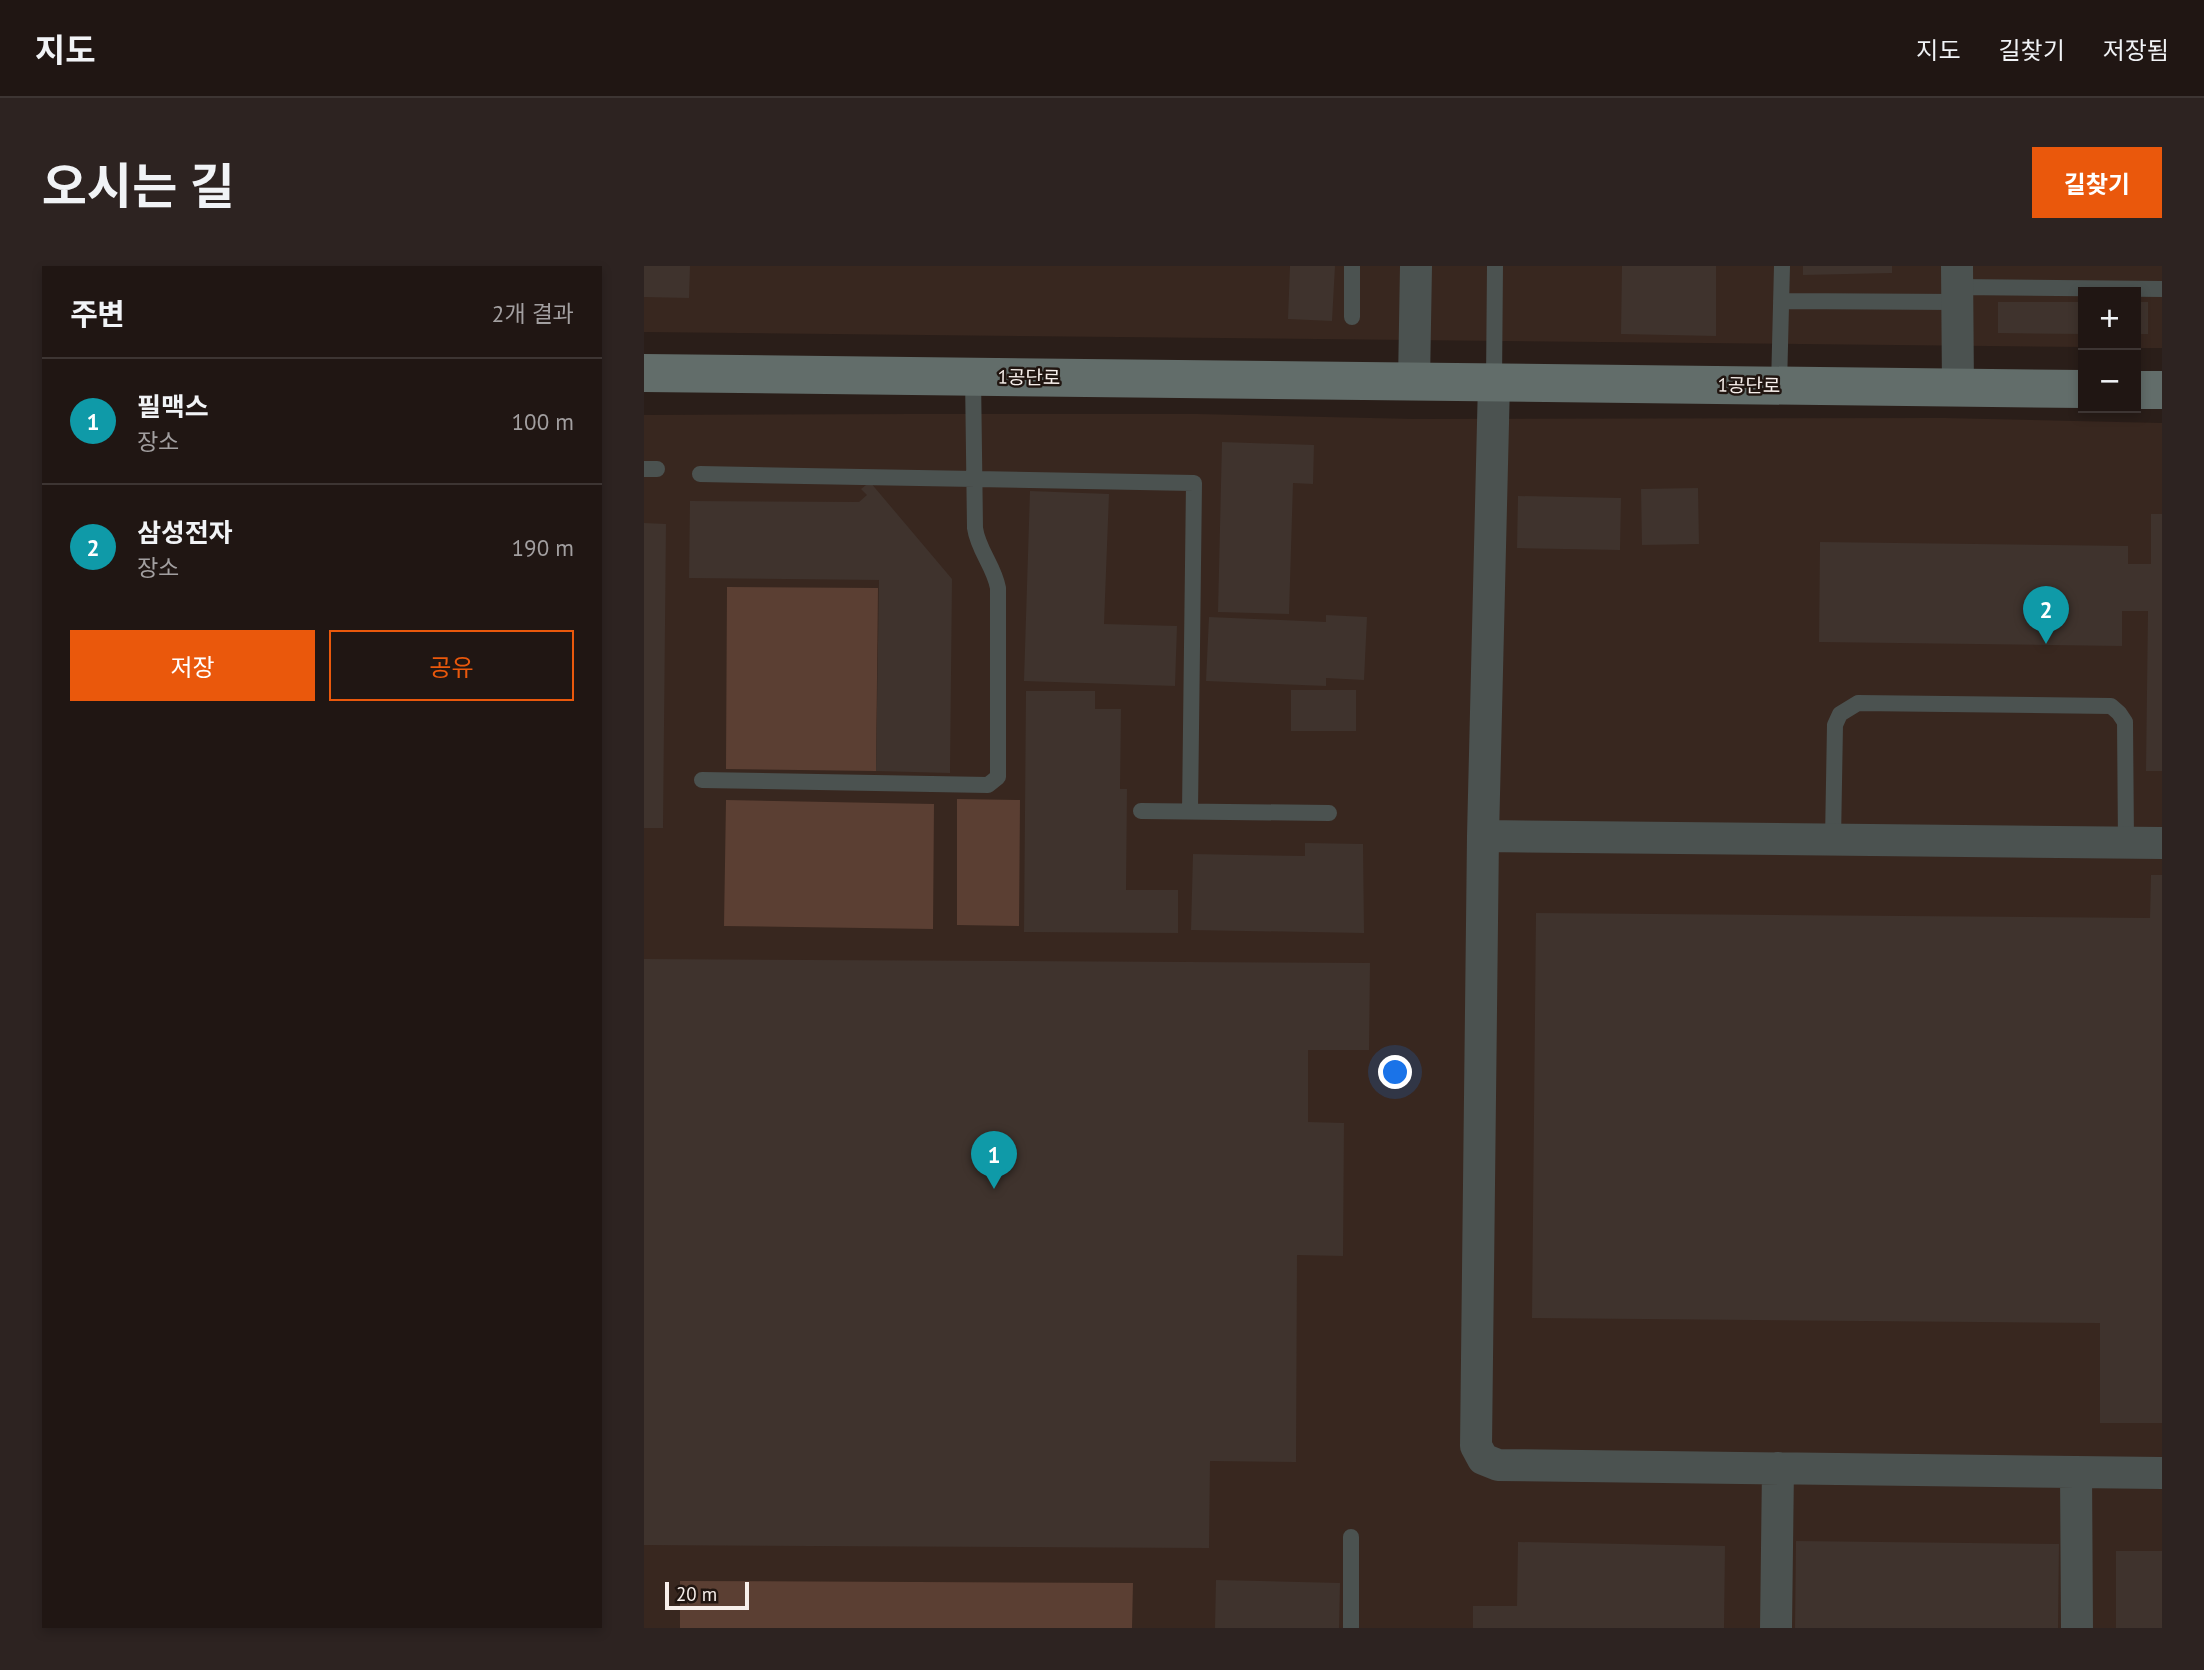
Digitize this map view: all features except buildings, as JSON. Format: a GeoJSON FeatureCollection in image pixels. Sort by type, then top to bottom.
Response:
{"type":"FeatureCollection","features":[{"type":"Feature","properties":{"kind":"street"},"geometry":{"type":"LineString","coordinates":[[1414,382],[1416,266]]}},
{"type":"Feature","properties":{"kind":"street"},"geometry":{"type":"LineString","coordinates":[[1957,285],[1958,388]]}},
{"type":"Feature","properties":{"kind":"street","name":"1공단로"},"geometry":{"type":"LineString","coordinates":[[644,373],[2078,389]]}},
{"type":"Feature","properties":{"kind":"street"},"geometry":{"type":"LineString","coordinates":[[1494,382],[1483,836],[1476,1446],[1483,1460],[1498,1465],[2162,1473]]}},
{"type":"Feature","properties":{"kind":"street"},"geometry":{"type":"LineString","coordinates":[[2141,390],[2162,390]]}},
{"type":"Feature","properties":{"kind":"street"},"geometry":{"type":"LineString","coordinates":[[1483,836],[2162,843]]}},
{"type":"Feature","properties":{"kind":"street"},"geometry":{"type":"LineString","coordinates":[[1776,1628],[1777,1468]]}},
{"type":"Feature","properties":{"kind":"street"},"geometry":{"type":"LineString","coordinates":[[2076,1472],[2077,1628]]}},
{"type":"Feature","properties":{"kind":"lane"},"geometry":{"type":"LineString","coordinates":[[1352,266],[1352,317]]}},
{"type":"Feature","properties":{"kind":"lane"},"geometry":{"type":"LineString","coordinates":[[1494,382],[1495,266]]}},
{"type":"Feature","properties":{"kind":"lane"},"geometry":{"type":"LineString","coordinates":[[1779,386],[1782,266]]}},
{"type":"Feature","properties":{"kind":"lane"},"geometry":{"type":"LineString","coordinates":[[1781,301],[1957,285],[2162,289]]}},
{"type":"Feature","properties":{"kind":"lane"},"geometry":{"type":"LineString","coordinates":[[702,780],[988,785],[994,782],[999,770],[998,588],[995,575],[977,540],[973,376]]}},
{"type":"Feature","properties":{"kind":"lane"},"geometry":{"type":"LineString","coordinates":[[700,474],[1194,482],[1190,811]]}},
{"type":"Feature","properties":{"kind":"lane"},"geometry":{"type":"LineString","coordinates":[[1833,840],[1836,725],[1840,714],[1858,703],[2111,706],[2124,722],[2126,734],[2126,842]]}},
{"type":"Feature","properties":{"kind":"lane"},"geometry":{"type":"LineString","coordinates":[[1140,811],[1329,813]]}},
{"type":"Feature","properties":{"kind":"lane"},"geometry":{"type":"LineString","coordinates":[[1351,1538],[1352,1628]]}},
{"type":"Feature","properties":{"kind":"shaded area"},"geometry":{"type":"Polygon","coordinates":[[[644,266],[2162,266],[2162,348],[2141,348],[2141,287],[2078,287],[2078,347],[644,332],[644,266]]]}},
{"type":"Feature","properties":{"kind":"shaded area"},"geometry":{"type":"Polygon","coordinates":[[[1198,414],[1415,419],[1944,418],[2162,423],[2162,1628],[644,1628],[644,415],[1198,414]]]}},
{"type":"Feature","properties":{"kind":"shaded area"},"geometry":{"type":"Polygon","coordinates":[[[727,587],[878,588],[876,771],[726,769],[727,587]]]}},
{"type":"Feature","properties":{"kind":"shaded area"},"geometry":{"type":"Polygon","coordinates":[[[957,799],[1020,800],[1019,926],[957,925],[957,799]]]}},
{"type":"Feature","properties":{"kind":"shaded area"},"geometry":{"type":"Polygon","coordinates":[[[726,800],[934,804],[933,929],[724,926],[726,800]]]}},
{"type":"Feature","properties":{"kind":"shaded area"},"geometry":{"type":"Polygon","coordinates":[[[680,1581],[1133,1583],[1132,1628],[680,1628],[680,1581]]]}},
{"type":"Feature","properties":{"kind":"place","name":"삼성전자"},"geometry":{"type":"Point","coordinates":[2046,644]}},
{"type":"Feature","properties":{"kind":"place","name":"필맥스"},"geometry":{"type":"Point","coordinates":[994,1189]}}]}
